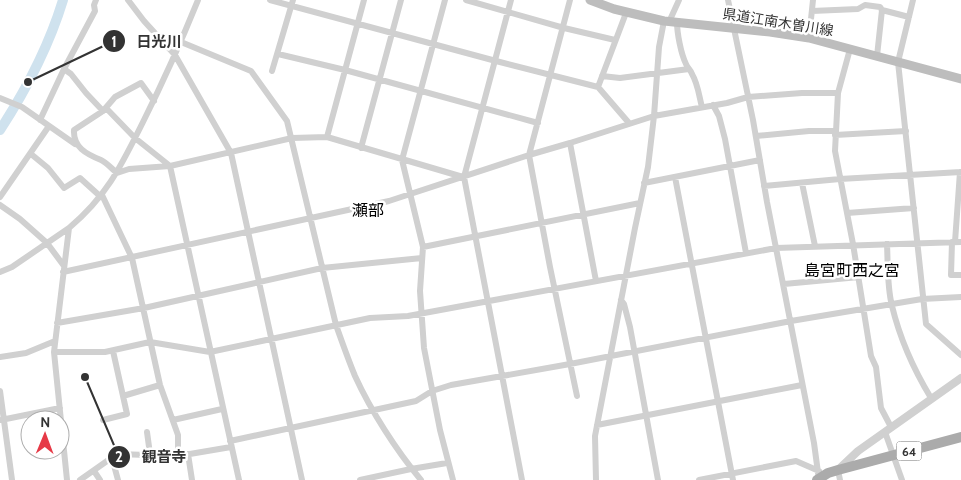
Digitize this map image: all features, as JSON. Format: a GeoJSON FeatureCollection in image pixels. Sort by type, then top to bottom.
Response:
{"type":"FeatureCollection","features":[{"type":"Feature","properties":{"kind":"main road","name":"県道江南木曽川線"},"geometry":{"type":"LineString","coordinates":[[590,0],[626,13],[670,22],[809,38],[961,79]]}},
{"type":"Feature","properties":{"kind":"main road","name":"64"},"geometry":{"type":"LineString","coordinates":[[819,478],[828,473],[839,475],[893,455],[961,437]]}},
{"type":"Feature","properties":{"kind":"street"},"geometry":{"type":"LineString","coordinates":[[40,120],[64,69],[95,11],[94,5],[96,0]]}},
{"type":"Feature","properties":{"kind":"street"},"geometry":{"type":"LineString","coordinates":[[128,0],[144,22],[175,55],[231,153],[302,480]]}},
{"type":"Feature","properties":{"kind":"street"},"geometry":{"type":"LineString","coordinates":[[0,272],[12,267],[69,228],[88,212],[101,196],[116,173],[154,101],[198,0]]}},
{"type":"Feature","properties":{"kind":"street"},"geometry":{"type":"LineString","coordinates":[[270,0],[292,3],[357,23],[598,87],[629,123]]}},
{"type":"Feature","properties":{"kind":"street"},"geometry":{"type":"LineString","coordinates":[[326,137],[364,0]]}},
{"type":"Feature","properties":{"kind":"street"},"geometry":{"type":"LineString","coordinates":[[361,148],[401,0]]}},
{"type":"Feature","properties":{"kind":"street"},"geometry":{"type":"LineString","coordinates":[[444,0],[402,160],[423,247],[421,314],[424,348],[447,463],[453,480]]}},
{"type":"Feature","properties":{"kind":"street"},"geometry":{"type":"LineString","coordinates":[[466,0],[564,28],[615,40]]}},
{"type":"Feature","properties":{"kind":"street"},"geometry":{"type":"LineString","coordinates":[[511,0],[464,177],[522,480]]}},
{"type":"Feature","properties":{"kind":"street"},"geometry":{"type":"LineString","coordinates":[[570,0],[529,155],[554,289],[577,396]]}},
{"type":"Feature","properties":{"kind":"street"},"geometry":{"type":"LineString","coordinates":[[595,479],[595,436],[644,183],[654,116],[659,46],[679,0]]}},
{"type":"Feature","properties":{"kind":"street"},"geometry":{"type":"LineString","coordinates":[[728,0],[756,136],[819,478]]}},
{"type":"Feature","properties":{"kind":"street"},"geometry":{"type":"LineString","coordinates":[[809,38],[813,0]]}},
{"type":"Feature","properties":{"kind":"street"},"geometry":{"type":"LineString","coordinates":[[912,0],[898,62],[918,243],[922,299],[926,324],[961,355]]}},
{"type":"Feature","properties":{"kind":"street"},"geometry":{"type":"LineString","coordinates":[[272,71],[292,3]]}},
{"type":"Feature","properties":{"kind":"street"},"geometry":{"type":"LineString","coordinates":[[812,11],[858,9],[865,3],[880,7],[882,10],[909,17]]}},
{"type":"Feature","properties":{"kind":"street"},"geometry":{"type":"LineString","coordinates":[[877,56],[882,10]]}},
{"type":"Feature","properties":{"kind":"street"},"geometry":{"type":"LineString","coordinates":[[598,87],[626,13]]}},
{"type":"Feature","properties":{"kind":"street"},"geometry":{"type":"LineString","coordinates":[[670,22],[677,32],[683,55],[696,83],[702,107]]}},
{"type":"Feature","properties":{"kind":"street"},"geometry":{"type":"LineString","coordinates":[[181,42],[251,71],[287,121],[336,325],[354,374],[373,409],[411,469],[421,480]]}},
{"type":"Feature","properties":{"kind":"street"},"geometry":{"type":"LineString","coordinates":[[850,49],[838,93],[835,151],[853,244],[871,356],[876,367],[881,408],[893,455],[902,480]]}},
{"type":"Feature","properties":{"kind":"street"},"geometry":{"type":"LineString","coordinates":[[278,54],[538,123]]}},
{"type":"Feature","properties":{"kind":"street"},"geometry":{"type":"LineString","coordinates":[[64,69],[71,74],[86,93],[135,138],[170,166],[239,480]]}},
{"type":"Feature","properties":{"kind":"street"},"geometry":{"type":"LineString","coordinates":[[602,76],[620,78],[689,69]]}},
{"type":"Feature","properties":{"kind":"street"},"geometry":{"type":"LineString","coordinates":[[75,144],[74,130],[105,109],[115,97],[141,82],[154,101]]}},
{"type":"Feature","properties":{"kind":"street"},"geometry":{"type":"LineString","coordinates":[[63,269],[132,258],[389,202],[654,116],[713,106],[748,97],[802,93],[838,93]]}},
{"type":"Feature","properties":{"kind":"street"},"geometry":{"type":"LineString","coordinates":[[0,98],[22,107],[95,159],[101,160],[116,173]]}},
{"type":"Feature","properties":{"kind":"street"},"geometry":{"type":"LineString","coordinates":[[713,106],[725,139],[746,253]]}},
{"type":"Feature","properties":{"kind":"street"},"geometry":{"type":"LineString","coordinates":[[0,197],[49,126]]}},
{"type":"Feature","properties":{"kind":"street"},"geometry":{"type":"LineString","coordinates":[[756,136],[809,131],[835,133],[906,131]]}},
{"type":"Feature","properties":{"kind":"street"},"geometry":{"type":"LineString","coordinates":[[116,173],[129,168],[170,166],[292,138],[326,137],[464,177]]}},
{"type":"Feature","properties":{"kind":"street"},"geometry":{"type":"LineString","coordinates":[[570,143],[596,281]]}},
{"type":"Feature","properties":{"kind":"street"},"geometry":{"type":"LineString","coordinates":[[31,154],[48,168],[64,188],[80,178],[101,196],[132,258],[160,385],[178,435],[178,456]]}},
{"type":"Feature","properties":{"kind":"street"},"geometry":{"type":"LineString","coordinates":[[644,183],[760,160]]}},
{"type":"Feature","properties":{"kind":"street"},"geometry":{"type":"LineString","coordinates":[[764,186],[840,179],[960,172],[956,242],[951,275],[961,275]]}},
{"type":"Feature","properties":{"kind":"street"},"geometry":{"type":"LineString","coordinates":[[675,177],[733,477]]}},
{"type":"Feature","properties":{"kind":"street"},"geometry":{"type":"LineString","coordinates":[[802,183],[815,246]]}},
{"type":"Feature","properties":{"kind":"street"},"geometry":{"type":"LineString","coordinates":[[423,247],[640,203]]}},
{"type":"Feature","properties":{"kind":"street"},"geometry":{"type":"LineString","coordinates":[[0,205],[20,219],[47,243],[63,269]]}},
{"type":"Feature","properties":{"kind":"street"},"geometry":{"type":"LineString","coordinates":[[847,213],[914,208]]}},
{"type":"Feature","properties":{"kind":"street"},"geometry":{"type":"LineString","coordinates":[[68,480],[54,352],[69,228]]}},
{"type":"Feature","properties":{"kind":"street"},"geometry":{"type":"LineString","coordinates":[[54,352],[105,352],[150,342],[210,352],[370,318],[421,314],[776,248],[956,242]]}},
{"type":"Feature","properties":{"kind":"street"},"geometry":{"type":"LineString","coordinates":[[886,244],[892,305],[903,341],[916,373],[931,398]]}},
{"type":"Feature","properties":{"kind":"street"},"geometry":{"type":"LineString","coordinates":[[58,323],[144,308],[322,268],[422,258]]}},
{"type":"Feature","properties":{"kind":"street"},"geometry":{"type":"LineString","coordinates":[[784,284],[858,278]]}},
{"type":"Feature","properties":{"kind":"street"},"geometry":{"type":"LineString","coordinates":[[80,480],[94,472],[117,454],[178,456],[291,427],[416,401],[432,391],[451,385],[791,321],[922,299],[961,297]]}},
{"type":"Feature","properties":{"kind":"street"},"geometry":{"type":"LineString","coordinates":[[621,300],[624,304],[628,320],[658,480]]}},
{"type":"Feature","properties":{"kind":"street"},"geometry":{"type":"LineString","coordinates":[[0,357],[26,353],[55,341]]}},
{"type":"Feature","properties":{"kind":"street"},"geometry":{"type":"LineString","coordinates":[[103,420],[127,414],[113,351]]}},
{"type":"Feature","properties":{"kind":"street"},"geometry":{"type":"LineString","coordinates":[[839,475],[858,451],[961,378]]}},
{"type":"Feature","properties":{"kind":"street"},"geometry":{"type":"LineString","coordinates":[[123,396],[160,385]]}},
{"type":"Feature","properties":{"kind":"street"},"geometry":{"type":"LineString","coordinates":[[597,425],[802,385]]}},
{"type":"Feature","properties":{"kind":"street"},"geometry":{"type":"LineString","coordinates":[[0,391],[2,420],[12,480]]}},
{"type":"Feature","properties":{"kind":"street"},"geometry":{"type":"LineString","coordinates":[[2,420],[60,408]]}},
{"type":"Feature","properties":{"kind":"street"},"geometry":{"type":"LineString","coordinates":[[173,420],[222,409]]}},
{"type":"Feature","properties":{"kind":"street"},"geometry":{"type":"LineString","coordinates":[[147,432],[150,454]]}},
{"type":"Feature","properties":{"kind":"street"},"geometry":{"type":"LineString","coordinates":[[188,454],[192,480]]}},
{"type":"Feature","properties":{"kind":"street"},"geometry":{"type":"LineString","coordinates":[[112,458],[118,480]]}},
{"type":"Feature","properties":{"kind":"street"},"geometry":{"type":"LineString","coordinates":[[699,480],[733,477],[796,461],[819,478]]}},
{"type":"Feature","properties":{"kind":"street"},"geometry":{"type":"LineString","coordinates":[[360,480],[384,477],[411,469],[447,463]]}},
{"type":"Feature","properties":{"kind":"street"},"geometry":{"type":"LineString","coordinates":[[94,472],[100,480]]}},
{"type":"Feature","properties":{"kind":"waterway"},"geometry":{"type":"LineString","coordinates":[[0,130],[36,67],[51,34],[63,0]]}},
{"type":"Feature","properties":{"kind":"place","name":"日光川"},"geometry":{"type":"Point","coordinates":[28,82]}},
{"type":"Feature","properties":{"kind":"place","name":"観音寺"},"geometry":{"type":"Point","coordinates":[85,377]}},
{"type":"Feature","properties":{"kind":"district","name":"瀬部"},"geometry":{"type":"Point","coordinates":[368,210]}},
{"type":"Feature","properties":{"kind":"district","name":"島宮町西之宮"},"geometry":{"type":"Point","coordinates":[852,270]}}]}
